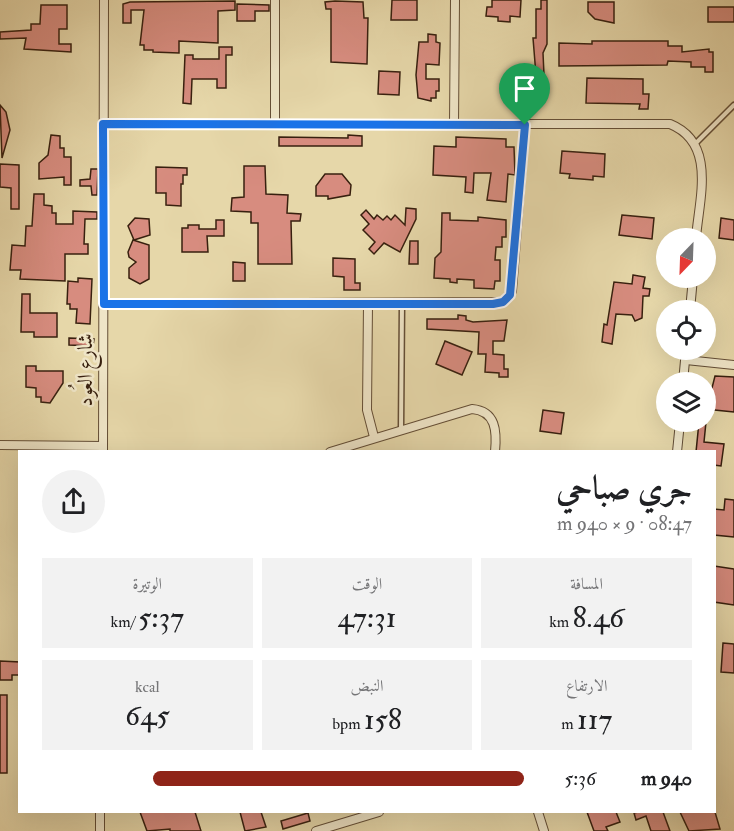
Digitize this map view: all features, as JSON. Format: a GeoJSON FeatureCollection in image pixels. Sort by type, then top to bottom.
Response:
{"type":"FeatureCollection","features":[{"type":"Feature","properties":{"kind":"street","name":"شارع العُود"},"geometry":{"type":"LineString","coordinates":[[103,449],[104,0]]}},
{"type":"Feature","properties":{"kind":"street"},"geometry":{"type":"LineString","coordinates":[[275,124],[276,0]]}},
{"type":"Feature","properties":{"kind":"street"},"geometry":{"type":"LineString","coordinates":[[454,0],[454,124]]}},
{"type":"Feature","properties":{"kind":"street"},"geometry":{"type":"LineString","coordinates":[[103,124],[670,124],[680,128],[696,143],[702,161],[697,228]]}},
{"type":"Feature","properties":{"kind":"street"},"geometry":{"type":"LineString","coordinates":[[104,304],[402,302],[498,304],[510,295],[525,125]]}},
{"type":"Feature","properties":{"kind":"street"},"geometry":{"type":"LineString","coordinates":[[368,304],[367,410],[374,437]]}},
{"type":"Feature","properties":{"kind":"street"},"geometry":{"type":"LineString","coordinates":[[684,372],[686,360],[734,365]]}},
{"type":"Feature","properties":{"kind":"street"},"geometry":{"type":"LineString","coordinates":[[336,450],[461,411],[480,410],[489,415],[495,423],[495,450]]}},
{"type":"Feature","properties":{"kind":"street"},"geometry":{"type":"LineString","coordinates":[[677,450],[679,432]]}},
{"type":"Feature","properties":{"kind":"street"},"geometry":{"type":"LineString","coordinates":[[0,445],[103,449]]}},
{"type":"Feature","properties":{"kind":"street"},"geometry":{"type":"LineString","coordinates":[[100,813],[100,831]]}},
{"type":"Feature","properties":{"kind":"street"},"geometry":{"type":"LineString","coordinates":[[316,831],[376,813]]}},
{"type":"Feature","properties":{"kind":"street"},"geometry":{"type":"LineString","coordinates":[[538,813],[544,831]]}},
{"type":"Feature","properties":{"kind":"street"},"geometry":{"type":"LineString","coordinates":[[351,820],[354,831]]}},
{"type":"Feature","properties":{"kind":"lane"},"geometry":{"type":"LineString","coordinates":[[696,143],[734,105]]}},
{"type":"Feature","properties":{"kind":"lane"},"geometry":{"type":"LineString","coordinates":[[401,430],[402,302]]}},
{"type":"Feature","properties":{"kind":"building"},"geometry":{"type":"Polygon","coordinates":[[[392,0],[417,0],[417,20],[391,20],[392,0]]]}},
{"type":"Feature","properties":{"kind":"building"},"geometry":{"type":"Polygon","coordinates":[[[492,0],[521,0],[520,17],[510,16],[510,22],[498,21],[498,17],[486,16],[487,7],[492,7],[492,0]]]}},
{"type":"Feature","properties":{"kind":"building"},"geometry":{"type":"Polygon","coordinates":[[[541,0],[547,0],[547,44],[543,53],[544,75],[536,75],[533,38],[536,38],[536,9],[541,9],[541,0]]]}},
{"type":"Feature","properties":{"kind":"building"},"geometry":{"type":"Polygon","coordinates":[[[235,1],[235,10],[218,11],[218,43],[179,41],[179,53],[144,50],[144,45],[140,45],[144,10],[131,10],[131,23],[123,23],[123,4],[130,2],[235,1]]]}},
{"type":"Feature","properties":{"kind":"building"},"geometry":{"type":"Polygon","coordinates":[[[325,2],[363,2],[364,18],[368,18],[367,64],[331,62],[331,9],[326,9],[325,2]]]}},
{"type":"Feature","properties":{"kind":"building"},"geometry":{"type":"Polygon","coordinates":[[[588,2],[614,2],[614,23],[595,19],[588,12],[588,2]]]}},
{"type":"Feature","properties":{"kind":"building"},"geometry":{"type":"Polygon","coordinates":[[[237,4],[269,5],[269,11],[255,11],[255,21],[237,21],[237,4]]]}},
{"type":"Feature","properties":{"kind":"building"},"geometry":{"type":"Polygon","coordinates":[[[41,5],[67,5],[67,29],[59,29],[59,44],[71,44],[71,52],[24,49],[26,38],[0,39],[0,32],[31,30],[31,24],[40,24],[41,5]]]}},
{"type":"Feature","properties":{"kind":"building"},"geometry":{"type":"Polygon","coordinates":[[[708,7],[734,7],[734,22],[708,22],[708,7]]]}},
{"type":"Feature","properties":{"kind":"building"},"geometry":{"type":"Polygon","coordinates":[[[428,34],[436,35],[436,42],[440,43],[439,65],[426,64],[426,79],[439,79],[439,91],[436,91],[436,98],[431,98],[431,101],[418,98],[416,75],[419,42],[428,42],[428,34]]]}},
{"type":"Feature","properties":{"kind":"building"},"geometry":{"type":"Polygon","coordinates":[[[592,41],[668,41],[668,46],[682,46],[682,52],[709,49],[709,52],[713,52],[713,72],[705,72],[705,67],[691,67],[691,62],[668,61],[667,65],[559,66],[559,43],[592,44],[592,41]]]}},
{"type":"Feature","properties":{"kind":"building"},"geometry":{"type":"Polygon","coordinates":[[[219,47],[232,47],[232,55],[226,55],[226,88],[217,88],[217,79],[192,79],[191,104],[183,103],[185,55],[193,55],[193,59],[219,59],[219,47]]]}},
{"type":"Feature","properties":{"kind":"building"},"geometry":{"type":"Polygon","coordinates":[[[379,71],[400,72],[399,95],[378,94],[379,71]]]}},
{"type":"Feature","properties":{"kind":"building"},"geometry":{"type":"Polygon","coordinates":[[[587,78],[643,79],[643,94],[649,94],[648,109],[639,109],[640,104],[586,103],[587,78]]]}},
{"type":"Feature","properties":{"kind":"building"},"geometry":{"type":"Polygon","coordinates":[[[0,105],[6,112],[10,130],[2,158],[0,105]]]}},
{"type":"Feature","properties":{"kind":"building"},"geometry":{"type":"Polygon","coordinates":[[[51,135],[60,136],[60,148],[64,148],[64,157],[71,157],[71,185],[64,185],[64,177],[39,179],[39,163],[48,155],[51,135]]]}},
{"type":"Feature","properties":{"kind":"building"},"geometry":{"type":"Polygon","coordinates":[[[348,135],[362,136],[362,146],[279,146],[279,137],[348,138],[348,135]]]}},
{"type":"Feature","properties":{"kind":"building"},"geometry":{"type":"Polygon","coordinates":[[[456,137],[506,139],[506,147],[514,147],[515,175],[508,174],[506,202],[487,200],[491,173],[474,173],[473,193],[465,192],[466,177],[433,175],[434,146],[456,147],[456,137]]]}},
{"type":"Feature","properties":{"kind":"building"},"geometry":{"type":"Polygon","coordinates":[[[562,151],[605,154],[604,177],[593,176],[593,180],[569,178],[570,174],[560,173],[562,151]]]}},
{"type":"Feature","properties":{"kind":"building"},"geometry":{"type":"Polygon","coordinates":[[[0,164],[19,165],[19,209],[11,209],[11,188],[0,187],[0,164]]]}},
{"type":"Feature","properties":{"kind":"building"},"geometry":{"type":"Polygon","coordinates":[[[244,166],[265,166],[266,194],[288,195],[287,213],[301,214],[300,221],[291,221],[292,264],[258,264],[258,223],[251,223],[251,212],[231,211],[232,198],[244,197],[244,166]]]}},
{"type":"Feature","properties":{"kind":"building"},"geometry":{"type":"Polygon","coordinates":[[[156,167],[187,168],[187,175],[183,175],[183,184],[181,184],[181,206],[166,205],[166,193],[156,193],[156,167]]]}},
{"type":"Feature","properties":{"kind":"building"},"geometry":{"type":"Polygon","coordinates":[[[91,169],[98,169],[97,195],[92,195],[91,186],[80,186],[80,180],[90,179],[91,169]]]}},
{"type":"Feature","properties":{"kind":"building"},"geometry":{"type":"Polygon","coordinates":[[[325,174],[342,174],[351,185],[350,195],[328,199],[328,196],[316,196],[316,186],[325,174]]]}},
{"type":"Feature","properties":{"kind":"building"},"geometry":{"type":"Polygon","coordinates":[[[34,194],[44,194],[44,205],[52,206],[52,213],[56,213],[56,224],[73,224],[73,211],[97,212],[97,219],[85,219],[84,244],[88,244],[88,254],[65,254],[65,281],[20,279],[21,270],[10,270],[12,245],[25,246],[26,226],[32,226],[34,194]]]}},
{"type":"Feature","properties":{"kind":"building"},"geometry":{"type":"Polygon","coordinates":[[[406,208],[416,209],[416,219],[400,252],[384,243],[374,254],[369,249],[375,242],[363,230],[369,224],[361,215],[366,210],[374,219],[377,215],[383,220],[387,216],[391,220],[395,215],[405,225],[406,208]]]}},
{"type":"Feature","properties":{"kind":"building"},"geometry":{"type":"Polygon","coordinates":[[[442,213],[450,213],[450,220],[478,221],[478,217],[506,220],[506,237],[502,237],[502,247],[496,247],[495,260],[500,260],[500,281],[495,281],[494,289],[474,288],[474,280],[457,279],[457,283],[450,282],[450,279],[434,278],[435,258],[441,252],[442,213]]]}},
{"type":"Feature","properties":{"kind":"building"},"geometry":{"type":"Polygon","coordinates":[[[622,215],[654,218],[652,239],[619,235],[622,215]]]}},
{"type":"Feature","properties":{"kind":"building"},"geometry":{"type":"Polygon","coordinates":[[[135,218],[149,219],[150,235],[134,240],[128,226],[135,218]]]}},
{"type":"Feature","properties":{"kind":"building"},"geometry":{"type":"Polygon","coordinates":[[[721,218],[734,220],[734,240],[719,238],[721,218]]]}},
{"type":"Feature","properties":{"kind":"building"},"geometry":{"type":"Polygon","coordinates":[[[216,220],[224,220],[224,236],[207,236],[208,252],[182,252],[182,228],[188,228],[188,225],[199,225],[199,229],[216,229],[216,220]]]}},
{"type":"Feature","properties":{"kind":"building"},"geometry":{"type":"Polygon","coordinates":[[[133,240],[149,245],[149,279],[140,284],[129,278],[129,268],[136,262],[129,257],[128,252],[133,240]]]}},
{"type":"Feature","properties":{"kind":"building"},"geometry":{"type":"Polygon","coordinates":[[[410,241],[418,241],[418,264],[409,264],[410,241]]]}},
{"type":"Feature","properties":{"kind":"building"},"geometry":{"type":"Polygon","coordinates":[[[333,258],[355,259],[355,283],[360,283],[360,290],[344,290],[344,277],[333,276],[333,258]]]}},
{"type":"Feature","properties":{"kind":"building"},"geometry":{"type":"Polygon","coordinates":[[[233,262],[245,263],[245,281],[233,281],[233,262]]]}},
{"type":"Feature","properties":{"kind":"building"},"geometry":{"type":"Polygon","coordinates":[[[633,275],[645,277],[643,288],[650,289],[649,296],[643,296],[642,318],[635,321],[632,315],[616,314],[612,344],[602,342],[614,282],[632,284],[633,275]]]}},
{"type":"Feature","properties":{"kind":"building"},"geometry":{"type":"Polygon","coordinates":[[[78,278],[92,279],[90,324],[76,323],[77,309],[70,309],[70,304],[67,304],[68,281],[78,282],[78,278]]]}},
{"type":"Feature","properties":{"kind":"building"},"geometry":{"type":"Polygon","coordinates":[[[22,294],[30,294],[30,313],[57,313],[57,337],[34,337],[34,332],[21,332],[22,294]]]}},
{"type":"Feature","properties":{"kind":"building"},"geometry":{"type":"Polygon","coordinates":[[[458,315],[466,316],[466,320],[473,322],[507,320],[504,341],[493,341],[493,354],[504,355],[504,369],[508,369],[508,377],[499,377],[499,373],[485,372],[486,354],[478,354],[479,332],[427,329],[427,319],[458,319],[458,315]]]}},
{"type":"Feature","properties":{"kind":"building"},"geometry":{"type":"Polygon","coordinates":[[[69,338],[94,339],[93,346],[69,345],[69,338]]]}},
{"type":"Feature","properties":{"kind":"building"},"geometry":{"type":"Polygon","coordinates":[[[445,341],[472,352],[462,375],[436,364],[445,341]]]}},
{"type":"Feature","properties":{"kind":"building"},"geometry":{"type":"Polygon","coordinates":[[[26,366],[36,366],[36,371],[63,371],[63,383],[50,403],[41,402],[41,397],[36,397],[36,388],[26,387],[26,366]]]}},
{"type":"Feature","properties":{"kind":"building"},"geometry":{"type":"Polygon","coordinates":[[[716,376],[734,377],[734,412],[716,410],[716,376]]]}},
{"type":"Feature","properties":{"kind":"building"},"geometry":{"type":"Polygon","coordinates":[[[543,410],[564,413],[561,434],[540,431],[543,410]]]}},
{"type":"Feature","properties":{"kind":"building"},"geometry":{"type":"Polygon","coordinates":[[[698,432],[705,432],[704,442],[724,444],[721,466],[716,465],[716,450],[696,450],[698,432]]]}},
{"type":"Feature","properties":{"kind":"building"},"geometry":{"type":"Polygon","coordinates":[[[725,499],[734,500],[734,537],[716,535],[716,509],[724,510],[725,499]]]}},
{"type":"Feature","properties":{"kind":"building"},"geometry":{"type":"Polygon","coordinates":[[[716,566],[734,569],[734,605],[716,602],[716,566]]]}},
{"type":"Feature","properties":{"kind":"building"},"geometry":{"type":"Polygon","coordinates":[[[723,643],[734,644],[734,673],[721,672],[723,643]]]}},
{"type":"Feature","properties":{"kind":"building"},"geometry":{"type":"Polygon","coordinates":[[[0,661],[18,662],[18,675],[12,675],[12,680],[0,680],[0,661]]]}},
{"type":"Feature","properties":{"kind":"building"},"geometry":{"type":"Polygon","coordinates":[[[0,695],[7,695],[7,773],[0,773],[0,695]]]}},
{"type":"Feature","properties":{"kind":"building"},"geometry":{"type":"Polygon","coordinates":[[[140,813],[195,813],[201,831],[170,831],[170,829],[147,831],[140,813]]]}},
{"type":"Feature","properties":{"kind":"building"},"geometry":{"type":"Polygon","coordinates":[[[240,813],[261,813],[266,827],[245,831],[240,813]]]}},
{"type":"Feature","properties":{"kind":"building"},"geometry":{"type":"Polygon","coordinates":[[[308,813],[310,821],[283,829],[281,821],[308,813]]]}},
{"type":"Feature","properties":{"kind":"building"},"geometry":{"type":"Polygon","coordinates":[[[587,813],[616,813],[620,822],[606,827],[608,831],[594,831],[587,813]]]}},
{"type":"Feature","properties":{"kind":"building"},"geometry":{"type":"Polygon","coordinates":[[[634,813],[663,813],[670,831],[651,831],[646,816],[636,820],[634,813]]]}},
{"type":"Feature","properties":{"kind":"building"},"geometry":{"type":"Polygon","coordinates":[[[680,813],[715,813],[720,829],[689,831],[680,813]]]}},
{"type":"Feature","properties":{"kind":"route"},"geometry":{"type":"LineString","coordinates":[[103,124],[525,125],[512,291],[503,302],[498,304],[402,302],[104,304],[103,124]]}}]}
